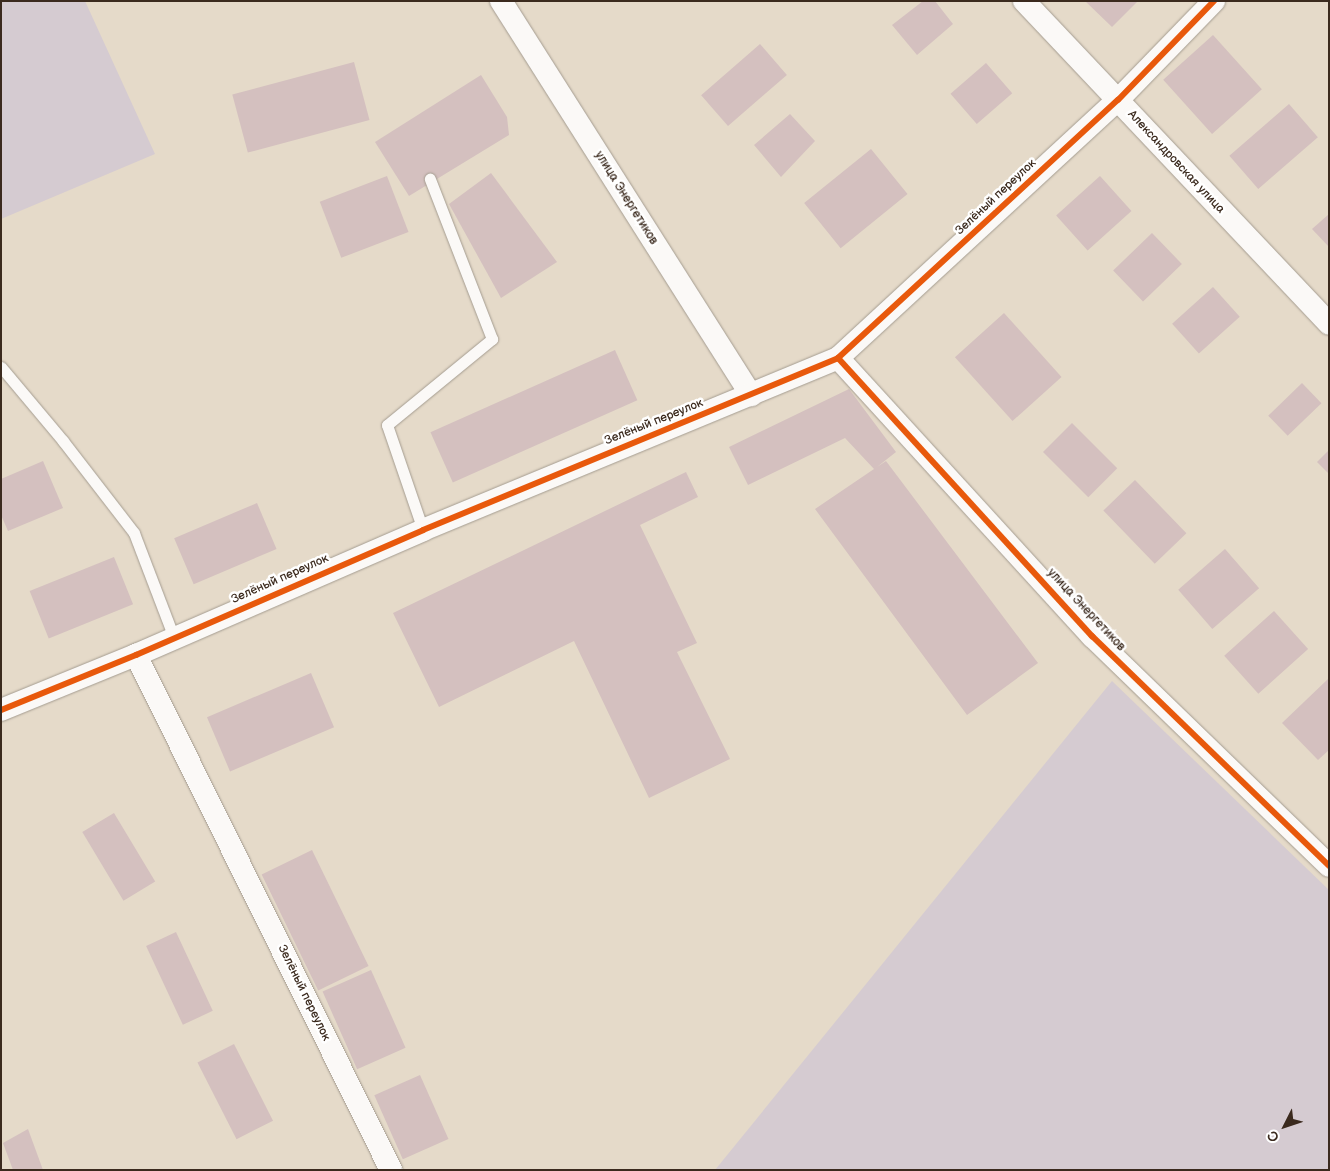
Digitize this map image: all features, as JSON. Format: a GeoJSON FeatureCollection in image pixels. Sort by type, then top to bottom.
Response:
{"type":"FeatureCollection","features":[{"type":"Feature","properties":{"kind":"street","name":"улица Энергетиков"},"geometry":{"type":"LineString","coordinates":[[501,1],[752,394]]}},
{"type":"Feature","properties":{"kind":"street","name":"Александровская улица"},"geometry":{"type":"LineString","coordinates":[[1024,1],[1329,323]]}},
{"type":"Feature","properties":{"kind":"street","name":"Зелёный переулок"},"geometry":{"type":"LineString","coordinates":[[1,710],[136,655],[423,530],[838,358],[1118,100],[1214,1]]}},
{"type":"Feature","properties":{"kind":"street","name":"улица Энергетиков"},"geometry":{"type":"LineString","coordinates":[[838,358],[1092,636],[1329,866]]}},
{"type":"Feature","properties":{"kind":"street","name":"Зелёный переулок"},"geometry":{"type":"LineString","coordinates":[[136,655],[392,1170]]}},
{"type":"Feature","properties":{"kind":"lane"},"geometry":{"type":"LineString","coordinates":[[423,530],[387,425],[492,339],[430,179]]}},
{"type":"Feature","properties":{"kind":"lane"},"geometry":{"type":"LineString","coordinates":[[1,367],[63,441],[134,533],[174,638]]}},
{"type":"Feature","properties":{"kind":"shaded area"},"geometry":{"type":"Polygon","coordinates":[[[1,1],[85,1],[155,154],[1,219],[1,1]]]}},
{"type":"Feature","properties":{"kind":"shaded area"},"geometry":{"type":"Polygon","coordinates":[[[1112,681],[1329,890],[1329,1170],[715,1170],[1112,681]]]}},
{"type":"Feature","properties":{"kind":"building"},"geometry":{"type":"Polygon","coordinates":[[[923,1],[935,1],[953,24],[917,55],[892,25],[923,1]]]}},
{"type":"Feature","properties":{"kind":"building"},"geometry":{"type":"Polygon","coordinates":[[[1085,1],[1138,1],[1112,27],[1085,1]]]}},
{"type":"Feature","properties":{"kind":"building"},"geometry":{"type":"Polygon","coordinates":[[[1213,35],[1262,89],[1212,134],[1163,80],[1213,35]]]}},
{"type":"Feature","properties":{"kind":"building"},"geometry":{"type":"Polygon","coordinates":[[[760,44],[787,75],[728,126],[701,95],[760,44]]]}},
{"type":"Feature","properties":{"kind":"building"},"geometry":{"type":"Polygon","coordinates":[[[354,62],[370,120],[248,153],[232,95],[354,62]]]}},
{"type":"Feature","properties":{"kind":"building"},"geometry":{"type":"Polygon","coordinates":[[[986,63],[1012,93],[977,124],[951,94],[986,63]]]}},
{"type":"Feature","properties":{"kind":"building"},"geometry":{"type":"Polygon","coordinates":[[[481,75],[507,117],[509,135],[409,196],[375,142],[481,75]]]}},
{"type":"Feature","properties":{"kind":"building"},"geometry":{"type":"Polygon","coordinates":[[[1289,104],[1318,137],[1258,189],[1229,156],[1289,104]]]}},
{"type":"Feature","properties":{"kind":"building"},"geometry":{"type":"Polygon","coordinates":[[[790,114],[815,141],[781,177],[754,145],[790,114]]]}},
{"type":"Feature","properties":{"kind":"building"},"geometry":{"type":"Polygon","coordinates":[[[871,149],[908,194],[841,248],[804,203],[871,149]]]}},
{"type":"Feature","properties":{"kind":"building"},"geometry":{"type":"Polygon","coordinates":[[[491,173],[557,262],[501,298],[449,204],[491,173]]]}},
{"type":"Feature","properties":{"kind":"building"},"geometry":{"type":"Polygon","coordinates":[[[387,176],[409,232],[341,258],[320,202],[387,176]]]}},
{"type":"Feature","properties":{"kind":"building"},"geometry":{"type":"Polygon","coordinates":[[[1100,176],[1131,211],[1088,250],[1056,215],[1100,176]]]}},
{"type":"Feature","properties":{"kind":"building"},"geometry":{"type":"Polygon","coordinates":[[[1329,214],[1329,247],[1312,229],[1329,214]]]}},
{"type":"Feature","properties":{"kind":"building"},"geometry":{"type":"Polygon","coordinates":[[[1152,233],[1182,264],[1143,301],[1113,271],[1152,233]]]}},
{"type":"Feature","properties":{"kind":"building"},"geometry":{"type":"Polygon","coordinates":[[[1213,287],[1240,317],[1199,354],[1172,324],[1213,287]]]}},
{"type":"Feature","properties":{"kind":"building"},"geometry":{"type":"Polygon","coordinates":[[[1004,313],[1062,377],[1012,421],[955,357],[1004,313]]]}},
{"type":"Feature","properties":{"kind":"building"},"geometry":{"type":"Polygon","coordinates":[[[615,350],[637,400],[453,482],[430,432],[615,350]]]}},
{"type":"Feature","properties":{"kind":"building"},"geometry":{"type":"Polygon","coordinates":[[[1302,383],[1321,403],[1288,436],[1268,416],[1302,383]]]}},
{"type":"Feature","properties":{"kind":"building"},"geometry":{"type":"Polygon","coordinates":[[[849,389],[896,452],[877,467],[886,461],[1038,663],[967,715],[815,509],[874,469],[845,438],[748,485],[729,447],[849,389]]]}},
{"type":"Feature","properties":{"kind":"building"},"geometry":{"type":"Polygon","coordinates":[[[1072,423],[1117,468],[1088,497],[1043,452],[1072,423]]]}},
{"type":"Feature","properties":{"kind":"building"},"geometry":{"type":"Polygon","coordinates":[[[1329,450],[1329,474],[1317,462],[1329,450]]]}},
{"type":"Feature","properties":{"kind":"building"},"geometry":{"type":"Polygon","coordinates":[[[43,461],[63,508],[8,531],[1,515],[1,479],[43,461]]]}},
{"type":"Feature","properties":{"kind":"building"},"geometry":{"type":"Polygon","coordinates":[[[686,472],[698,497],[640,525],[697,643],[677,652],[730,759],[649,798],[574,641],[439,707],[393,613],[686,472]]]}},
{"type":"Feature","properties":{"kind":"building"},"geometry":{"type":"Polygon","coordinates":[[[1135,480],[1186,533],[1155,564],[1103,511],[1135,480]]]}},
{"type":"Feature","properties":{"kind":"building"},"geometry":{"type":"Polygon","coordinates":[[[257,503],[277,549],[194,584],[174,538],[257,503]]]}},
{"type":"Feature","properties":{"kind":"building"},"geometry":{"type":"Polygon","coordinates":[[[1225,549],[1259,588],[1212,629],[1178,590],[1225,549]]]}},
{"type":"Feature","properties":{"kind":"building"},"geometry":{"type":"Polygon","coordinates":[[[114,557],[133,604],[49,638],[30,591],[114,557]]]}},
{"type":"Feature","properties":{"kind":"building"},"geometry":{"type":"Polygon","coordinates":[[[1274,611],[1308,649],[1258,694],[1224,656],[1274,611]]]}},
{"type":"Feature","properties":{"kind":"building"},"geometry":{"type":"Polygon","coordinates":[[[311,673],[334,727],[230,771],[207,717],[311,673]]]}},
{"type":"Feature","properties":{"kind":"building"},"geometry":{"type":"Polygon","coordinates":[[[1328,679],[1329,750],[1318,760],[1282,723],[1328,679]]]}},
{"type":"Feature","properties":{"kind":"building"},"geometry":{"type":"Polygon","coordinates":[[[114,813],[155,882],[123,901],[82,832],[114,813]]]}},
{"type":"Feature","properties":{"kind":"building"},"geometry":{"type":"Polygon","coordinates":[[[312,850],[369,966],[318,990],[262,875],[312,850]]]}},
{"type":"Feature","properties":{"kind":"building"},"geometry":{"type":"Polygon","coordinates":[[[176,932],[213,1011],[183,1025],[146,946],[176,932]]]}},
{"type":"Feature","properties":{"kind":"building"},"geometry":{"type":"Polygon","coordinates":[[[371,970],[406,1048],[357,1069],[323,992],[371,970]]]}},
{"type":"Feature","properties":{"kind":"building"},"geometry":{"type":"Polygon","coordinates":[[[234,1044],[273,1121],[237,1139],[197,1063],[234,1044]]]}},
{"type":"Feature","properties":{"kind":"building"},"geometry":{"type":"Polygon","coordinates":[[[420,1075],[448,1139],[403,1159],[374,1095],[420,1075]]]}},
{"type":"Feature","properties":{"kind":"building"},"geometry":{"type":"Polygon","coordinates":[[[28,1129],[43,1170],[13,1170],[3,1143],[28,1129]]]}},
{"type":"Feature","properties":{"kind":"cycle path"},"geometry":{"type":"LineString","coordinates":[[1,710],[136,655],[423,530],[838,358],[1118,100],[1214,1]]}},
{"type":"Feature","properties":{"kind":"cycle path"},"geometry":{"type":"LineString","coordinates":[[838,358],[1092,636],[1329,866]]}}]}
